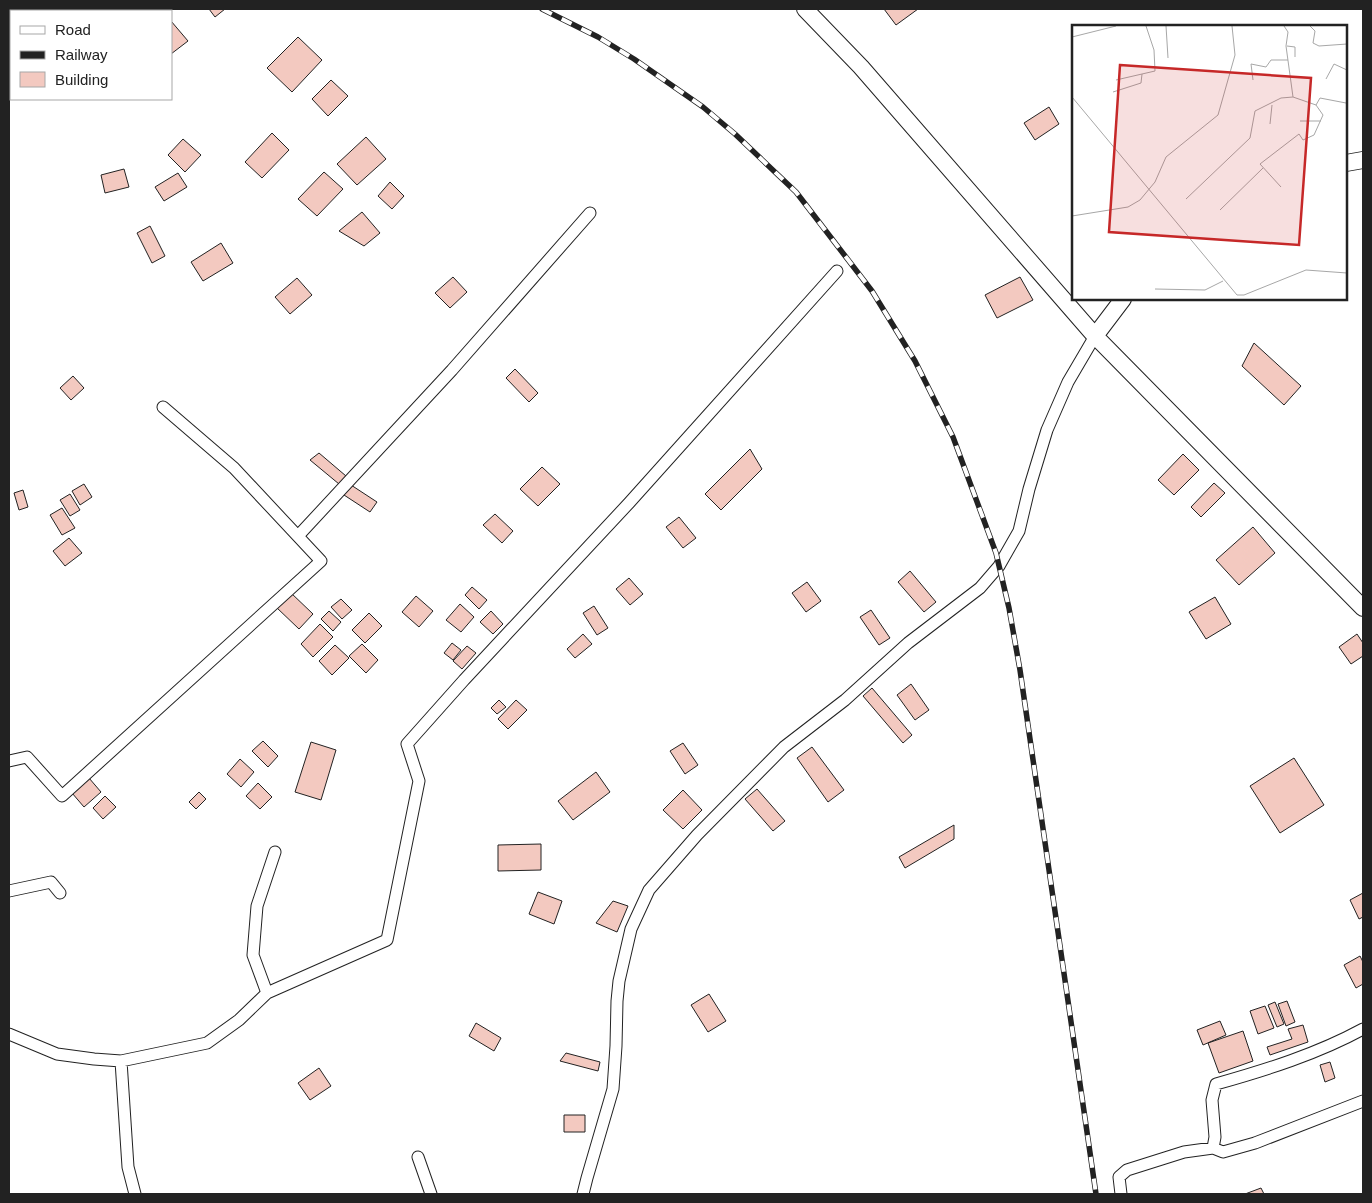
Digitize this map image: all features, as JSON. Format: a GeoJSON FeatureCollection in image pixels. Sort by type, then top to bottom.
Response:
{"type":"FeatureCollection","features":[{"type":"Feature","properties":{"kind":"main road"},"geometry":{"type":"LineString","coordinates":[[805,9],[861,67],[1095,336],[1363,608]]}},
{"type":"Feature","properties":{"kind":"main road"},"geometry":{"type":"LineString","coordinates":[[1347,164],[1363,160]]}},
{"type":"Feature","properties":{"kind":"main road"},"geometry":{"type":"LineString","coordinates":[[1095,336],[1122,300]]}},
{"type":"Feature","properties":{"kind":"street"},"geometry":{"type":"LineString","coordinates":[[298,536],[452,370],[590,213]]}},
{"type":"Feature","properties":{"kind":"street"},"geometry":{"type":"LineString","coordinates":[[9,1034],[57,1054],[121,1061],[207,1043],[239,1020],[267,993],[387,940],[419,781],[407,744],[629,503],[837,271]]}},
{"type":"Feature","properties":{"kind":"street"},"geometry":{"type":"LineString","coordinates":[[583,1194],[613,1089],[617,1001],[630,929],[649,890],[715,816],[784,747],[845,700],[908,643],[980,588],[999,566],[1019,531],[1046,430],[1068,382],[1095,336]]}},
{"type":"Feature","properties":{"kind":"street"},"geometry":{"type":"LineString","coordinates":[[9,761],[27,757],[62,796],[321,560],[234,468],[163,407]]}},
{"type":"Feature","properties":{"kind":"street"},"geometry":{"type":"LineString","coordinates":[[267,993],[253,955],[257,906],[275,852]]}},
{"type":"Feature","properties":{"kind":"street"},"geometry":{"type":"LineString","coordinates":[[9,891],[50,882],[60,892]]}},
{"type":"Feature","properties":{"kind":"street"},"geometry":{"type":"LineString","coordinates":[[1213,1148],[1215,1137],[1212,1100],[1216,1084],[1274,1066],[1341,1041],[1363,1029]]}},
{"type":"Feature","properties":{"kind":"street"},"geometry":{"type":"LineString","coordinates":[[121,1061],[128,1167],[135,1194]]}},
{"type":"Feature","properties":{"kind":"street"},"geometry":{"type":"LineString","coordinates":[[1121,1194],[1119,1177],[1127,1170],[1184,1152],[1213,1148],[1223,1152],[1255,1143],[1363,1102]]}},
{"type":"Feature","properties":{"kind":"street"},"geometry":{"type":"LineString","coordinates":[[418,1157],[431,1194]]}},
{"type":"Feature","properties":{"kind":"building"},"geometry":{"type":"Polygon","coordinates":[[[124,9],[127,10],[96,10],[124,9]]]}},
{"type":"Feature","properties":{"kind":"building"},"geometry":{"type":"Polygon","coordinates":[[[209,9],[225,9],[215,17],[209,9]]]}},
{"type":"Feature","properties":{"kind":"building"},"geometry":{"type":"Polygon","coordinates":[[[884,9],[918,9],[896,25],[884,9]]]}},
{"type":"Feature","properties":{"kind":"building"},"geometry":{"type":"Polygon","coordinates":[[[172,22],[188,41],[172,53],[172,22]]]}},
{"type":"Feature","properties":{"kind":"building"},"geometry":{"type":"Polygon","coordinates":[[[298,37],[322,60],[292,92],[267,68],[298,37]]]}},
{"type":"Feature","properties":{"kind":"building"},"geometry":{"type":"Polygon","coordinates":[[[331,80],[348,96],[328,116],[312,99],[331,80]]]}},
{"type":"Feature","properties":{"kind":"building"},"geometry":{"type":"Polygon","coordinates":[[[1049,107],[1059,124],[1035,140],[1024,123],[1049,107]]]}},
{"type":"Feature","properties":{"kind":"building"},"geometry":{"type":"Polygon","coordinates":[[[272,133],[289,150],[262,178],[245,162],[272,133]]]}},
{"type":"Feature","properties":{"kind":"building"},"geometry":{"type":"Polygon","coordinates":[[[366,137],[386,159],[357,185],[337,164],[366,137]]]}},
{"type":"Feature","properties":{"kind":"building"},"geometry":{"type":"Polygon","coordinates":[[[183,139],[201,155],[185,172],[168,155],[183,139]]]}},
{"type":"Feature","properties":{"kind":"building"},"geometry":{"type":"Polygon","coordinates":[[[124,169],[129,187],[105,193],[101,175],[124,169]]]}},
{"type":"Feature","properties":{"kind":"building"},"geometry":{"type":"Polygon","coordinates":[[[324,172],[343,189],[317,216],[298,199],[324,172]]]}},
{"type":"Feature","properties":{"kind":"building"},"geometry":{"type":"Polygon","coordinates":[[[178,173],[187,187],[164,201],[155,187],[178,173]]]}},
{"type":"Feature","properties":{"kind":"building"},"geometry":{"type":"Polygon","coordinates":[[[390,182],[404,196],[392,209],[378,196],[390,182]]]}},
{"type":"Feature","properties":{"kind":"building"},"geometry":{"type":"Polygon","coordinates":[[[362,212],[380,233],[364,246],[339,231],[362,212]]]}},
{"type":"Feature","properties":{"kind":"building"},"geometry":{"type":"Polygon","coordinates":[[[150,226],[165,256],[152,263],[137,233],[150,226]]]}},
{"type":"Feature","properties":{"kind":"building"},"geometry":{"type":"Polygon","coordinates":[[[221,243],[233,263],[203,281],[191,262],[221,243]]]}},
{"type":"Feature","properties":{"kind":"building"},"geometry":{"type":"Polygon","coordinates":[[[453,277],[467,292],[450,308],[435,293],[453,277]]]}},
{"type":"Feature","properties":{"kind":"building"},"geometry":{"type":"Polygon","coordinates":[[[1020,277],[1033,300],[997,318],[985,295],[1020,277]]]}},
{"type":"Feature","properties":{"kind":"building"},"geometry":{"type":"Polygon","coordinates":[[[297,278],[312,295],[290,314],[275,297],[297,278]]]}},
{"type":"Feature","properties":{"kind":"building"},"geometry":{"type":"Polygon","coordinates":[[[1254,343],[1301,386],[1284,405],[1242,366],[1254,343]]]}},
{"type":"Feature","properties":{"kind":"building"},"geometry":{"type":"Polygon","coordinates":[[[515,369],[538,393],[529,402],[506,378],[515,369]]]}},
{"type":"Feature","properties":{"kind":"building"},"geometry":{"type":"Polygon","coordinates":[[[73,376],[84,388],[71,400],[60,388],[73,376]]]}},
{"type":"Feature","properties":{"kind":"building"},"geometry":{"type":"Polygon","coordinates":[[[750,449],[762,469],[721,510],[705,494],[750,449]]]}},
{"type":"Feature","properties":{"kind":"building"},"geometry":{"type":"Polygon","coordinates":[[[319,453],[346,476],[339,484],[310,460],[319,453]]]}},
{"type":"Feature","properties":{"kind":"building"},"geometry":{"type":"Polygon","coordinates":[[[1183,454],[1199,470],[1174,495],[1158,480],[1183,454]]]}},
{"type":"Feature","properties":{"kind":"building"},"geometry":{"type":"Polygon","coordinates":[[[542,467],[560,484],[538,506],[520,489],[542,467]]]}},
{"type":"Feature","properties":{"kind":"building"},"geometry":{"type":"Polygon","coordinates":[[[1214,483],[1225,493],[1201,517],[1191,507],[1214,483]]]}},
{"type":"Feature","properties":{"kind":"building"},"geometry":{"type":"Polygon","coordinates":[[[84,484],[92,497],[80,505],[72,491],[84,484]]]}},
{"type":"Feature","properties":{"kind":"building"},"geometry":{"type":"Polygon","coordinates":[[[351,485],[377,502],[370,512],[344,495],[351,485]]]}},
{"type":"Feature","properties":{"kind":"building"},"geometry":{"type":"Polygon","coordinates":[[[23,490],[28,507],[19,510],[14,493],[23,490]]]}},
{"type":"Feature","properties":{"kind":"building"},"geometry":{"type":"Polygon","coordinates":[[[70,494],[80,510],[70,516],[60,500],[70,494]]]}},
{"type":"Feature","properties":{"kind":"building"},"geometry":{"type":"Polygon","coordinates":[[[62,508],[75,528],[62,535],[50,515],[62,508]]]}},
{"type":"Feature","properties":{"kind":"building"},"geometry":{"type":"Polygon","coordinates":[[[495,514],[513,531],[502,543],[483,525],[495,514]]]}},
{"type":"Feature","properties":{"kind":"building"},"geometry":{"type":"Polygon","coordinates":[[[679,517],[696,538],[683,548],[666,527],[679,517]]]}},
{"type":"Feature","properties":{"kind":"building"},"geometry":{"type":"Polygon","coordinates":[[[1253,527],[1275,553],[1239,585],[1216,560],[1253,527]]]}},
{"type":"Feature","properties":{"kind":"building"},"geometry":{"type":"Polygon","coordinates":[[[69,538],[82,553],[65,566],[53,551],[69,538]]]}},
{"type":"Feature","properties":{"kind":"building"},"geometry":{"type":"Polygon","coordinates":[[[910,571],[936,602],[924,612],[898,582],[910,571]]]}},
{"type":"Feature","properties":{"kind":"building"},"geometry":{"type":"Polygon","coordinates":[[[629,578],[643,594],[630,605],[616,589],[629,578]]]}},
{"type":"Feature","properties":{"kind":"building"},"geometry":{"type":"Polygon","coordinates":[[[807,582],[821,601],[806,612],[792,593],[807,582]]]}},
{"type":"Feature","properties":{"kind":"building"},"geometry":{"type":"Polygon","coordinates":[[[472,587],[487,600],[479,609],[465,595],[472,587]]]}},
{"type":"Feature","properties":{"kind":"building"},"geometry":{"type":"Polygon","coordinates":[[[290,592],[313,614],[299,629],[276,607],[290,592]]]}},
{"type":"Feature","properties":{"kind":"building"},"geometry":{"type":"Polygon","coordinates":[[[416,596],[433,611],[419,627],[402,612],[416,596]]]}},
{"type":"Feature","properties":{"kind":"building"},"geometry":{"type":"Polygon","coordinates":[[[1215,597],[1231,624],[1206,639],[1189,612],[1215,597]]]}},
{"type":"Feature","properties":{"kind":"building"},"geometry":{"type":"Polygon","coordinates":[[[341,599],[352,610],[342,619],[331,607],[341,599]]]}},
{"type":"Feature","properties":{"kind":"building"},"geometry":{"type":"Polygon","coordinates":[[[460,604],[474,617],[461,632],[446,620],[460,604]]]}},
{"type":"Feature","properties":{"kind":"building"},"geometry":{"type":"Polygon","coordinates":[[[594,606],[608,628],[597,635],[583,613],[594,606]]]}},
{"type":"Feature","properties":{"kind":"building"},"geometry":{"type":"Polygon","coordinates":[[[871,610],[890,638],[879,645],[860,617],[871,610]]]}},
{"type":"Feature","properties":{"kind":"building"},"geometry":{"type":"Polygon","coordinates":[[[329,611],[341,622],[333,631],[321,619],[329,611]]]}},
{"type":"Feature","properties":{"kind":"building"},"geometry":{"type":"Polygon","coordinates":[[[491,611],[503,624],[493,634],[480,622],[491,611]]]}},
{"type":"Feature","properties":{"kind":"building"},"geometry":{"type":"Polygon","coordinates":[[[369,613],[382,626],[365,643],[352,630],[369,613]]]}},
{"type":"Feature","properties":{"kind":"building"},"geometry":{"type":"Polygon","coordinates":[[[320,624],[333,637],[313,657],[301,644],[320,624]]]}},
{"type":"Feature","properties":{"kind":"building"},"geometry":{"type":"Polygon","coordinates":[[[583,634],[592,644],[575,658],[567,649],[583,634]]]}},
{"type":"Feature","properties":{"kind":"building"},"geometry":{"type":"Polygon","coordinates":[[[1357,634],[1363,643],[1363,656],[1351,664],[1339,647],[1357,634]]]}},
{"type":"Feature","properties":{"kind":"building"},"geometry":{"type":"Polygon","coordinates":[[[452,643],[461,650],[453,660],[444,653],[452,643]]]}},
{"type":"Feature","properties":{"kind":"building"},"geometry":{"type":"Polygon","coordinates":[[[362,644],[378,660],[366,673],[349,656],[362,644]]]}},
{"type":"Feature","properties":{"kind":"building"},"geometry":{"type":"Polygon","coordinates":[[[335,645],[349,658],[332,675],[319,661],[335,645]]]}},
{"type":"Feature","properties":{"kind":"building"},"geometry":{"type":"Polygon","coordinates":[[[467,646],[476,653],[462,669],[453,661],[467,646]]]}},
{"type":"Feature","properties":{"kind":"building"},"geometry":{"type":"Polygon","coordinates":[[[911,684],[929,710],[915,720],[897,695],[911,684]]]}},
{"type":"Feature","properties":{"kind":"building"},"geometry":{"type":"Polygon","coordinates":[[[872,688],[912,735],[903,743],[863,696],[872,688]]]}},
{"type":"Feature","properties":{"kind":"building"},"geometry":{"type":"Polygon","coordinates":[[[499,700],[506,707],[497,714],[491,708],[499,700]]]}},
{"type":"Feature","properties":{"kind":"building"},"geometry":{"type":"Polygon","coordinates":[[[516,700],[527,710],[508,729],[498,719],[516,700]]]}},
{"type":"Feature","properties":{"kind":"building"},"geometry":{"type":"Polygon","coordinates":[[[263,741],[278,756],[268,767],[252,751],[263,741]]]}},
{"type":"Feature","properties":{"kind":"building"},"geometry":{"type":"Polygon","coordinates":[[[311,742],[336,750],[321,800],[295,792],[311,742]]]}},
{"type":"Feature","properties":{"kind":"building"},"geometry":{"type":"Polygon","coordinates":[[[683,743],[698,765],[685,774],[670,751],[683,743]]]}},
{"type":"Feature","properties":{"kind":"building"},"geometry":{"type":"Polygon","coordinates":[[[812,747],[844,790],[828,802],[797,758],[812,747]]]}},
{"type":"Feature","properties":{"kind":"building"},"geometry":{"type":"Polygon","coordinates":[[[1294,758],[1324,805],[1280,833],[1250,786],[1294,758]]]}},
{"type":"Feature","properties":{"kind":"building"},"geometry":{"type":"Polygon","coordinates":[[[240,759],[254,772],[241,787],[227,774],[240,759]]]}},
{"type":"Feature","properties":{"kind":"building"},"geometry":{"type":"Polygon","coordinates":[[[596,772],[610,792],[573,820],[558,801],[596,772]]]}},
{"type":"Feature","properties":{"kind":"building"},"geometry":{"type":"Polygon","coordinates":[[[89,778],[101,792],[84,807],[72,793],[89,778]]]}},
{"type":"Feature","properties":{"kind":"building"},"geometry":{"type":"Polygon","coordinates":[[[258,783],[272,797],[260,809],[246,796],[258,783]]]}},
{"type":"Feature","properties":{"kind":"building"},"geometry":{"type":"Polygon","coordinates":[[[757,789],[785,821],[773,831],[745,799],[757,789]]]}},
{"type":"Feature","properties":{"kind":"building"},"geometry":{"type":"Polygon","coordinates":[[[683,790],[702,810],[683,829],[663,810],[683,790]]]}},
{"type":"Feature","properties":{"kind":"building"},"geometry":{"type":"Polygon","coordinates":[[[199,792],[206,799],[196,809],[189,802],[199,792]]]}},
{"type":"Feature","properties":{"kind":"building"},"geometry":{"type":"Polygon","coordinates":[[[105,796],[116,807],[103,819],[93,808],[105,796]]]}},
{"type":"Feature","properties":{"kind":"building"},"geometry":{"type":"Polygon","coordinates":[[[954,825],[954,839],[905,868],[899,857],[954,825]]]}},
{"type":"Feature","properties":{"kind":"building"},"geometry":{"type":"Polygon","coordinates":[[[541,844],[541,870],[498,871],[498,845],[541,844]]]}},
{"type":"Feature","properties":{"kind":"building"},"geometry":{"type":"Polygon","coordinates":[[[538,892],[562,901],[554,924],[529,914],[538,892]]]}},
{"type":"Feature","properties":{"kind":"building"},"geometry":{"type":"Polygon","coordinates":[[[1363,893],[1363,917],[1359,919],[1350,900],[1363,893]]]}},
{"type":"Feature","properties":{"kind":"building"},"geometry":{"type":"Polygon","coordinates":[[[613,901],[628,906],[617,932],[596,923],[613,901]]]}},
{"type":"Feature","properties":{"kind":"building"},"geometry":{"type":"Polygon","coordinates":[[[1360,956],[1363,962],[1363,984],[1356,988],[1344,965],[1360,956]]]}},
{"type":"Feature","properties":{"kind":"building"},"geometry":{"type":"Polygon","coordinates":[[[709,994],[726,1021],[708,1032],[691,1005],[709,994]]]}},
{"type":"Feature","properties":{"kind":"building"},"geometry":{"type":"Polygon","coordinates":[[[1287,1001],[1295,1022],[1286,1026],[1278,1004],[1287,1001]]]}},
{"type":"Feature","properties":{"kind":"building"},"geometry":{"type":"Polygon","coordinates":[[[1275,1002],[1284,1024],[1277,1027],[1268,1005],[1275,1002]]]}},
{"type":"Feature","properties":{"kind":"building"},"geometry":{"type":"Polygon","coordinates":[[[1265,1006],[1274,1028],[1258,1034],[1250,1011],[1265,1006]]]}},
{"type":"Feature","properties":{"kind":"building"},"geometry":{"type":"Polygon","coordinates":[[[1220,1021],[1226,1035],[1203,1045],[1197,1030],[1220,1021]]]}},
{"type":"Feature","properties":{"kind":"building"},"geometry":{"type":"Polygon","coordinates":[[[476,1023],[501,1038],[494,1051],[469,1036],[476,1023]]]}},
{"type":"Feature","properties":{"kind":"building"},"geometry":{"type":"Polygon","coordinates":[[[1303,1025],[1308,1042],[1270,1055],[1267,1047],[1292,1039],[1288,1029],[1303,1025]]]}},
{"type":"Feature","properties":{"kind":"building"},"geometry":{"type":"Polygon","coordinates":[[[1243,1031],[1253,1061],[1219,1073],[1208,1043],[1243,1031]]]}},
{"type":"Feature","properties":{"kind":"building"},"geometry":{"type":"Polygon","coordinates":[[[566,1053],[600,1062],[598,1071],[560,1061],[566,1053]]]}},
{"type":"Feature","properties":{"kind":"building"},"geometry":{"type":"Polygon","coordinates":[[[1330,1062],[1335,1078],[1325,1082],[1320,1065],[1330,1062]]]}},
{"type":"Feature","properties":{"kind":"building"},"geometry":{"type":"Polygon","coordinates":[[[319,1068],[331,1086],[310,1100],[298,1083],[319,1068]]]}},
{"type":"Feature","properties":{"kind":"building"},"geometry":{"type":"Polygon","coordinates":[[[564,1115],[585,1115],[585,1132],[564,1132],[564,1115]]]}},
{"type":"Feature","properties":{"kind":"building"},"geometry":{"type":"Polygon","coordinates":[[[1261,1188],[1264,1194],[1245,1194],[1261,1188]]]}},
{"type":"Feature","properties":{"kind":"railway"},"geometry":{"type":"LineString","coordinates":[[542,9],[598,37],[634,59],[703,107],[735,134],[796,192],[872,291],[915,361],[953,437],[996,553],[1009,608],[1020,670],[1096,1194]]}}]}
